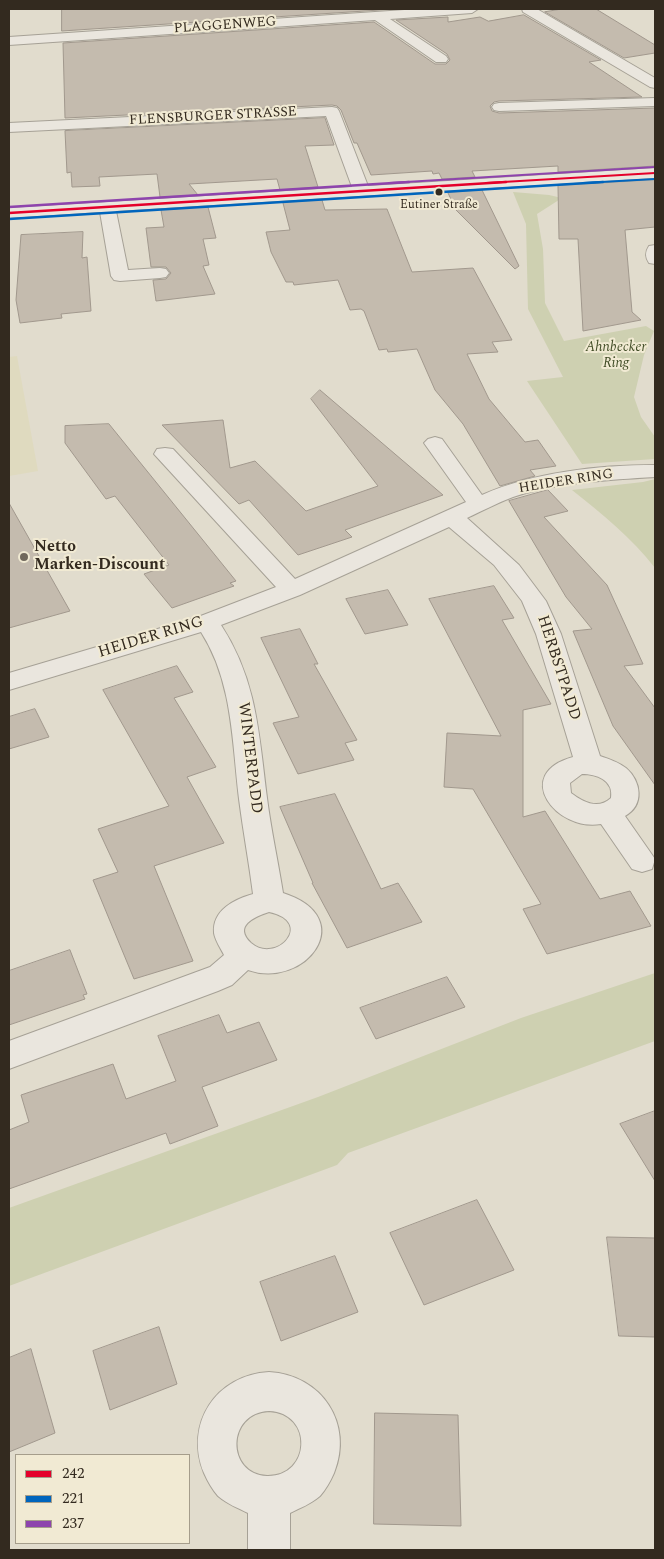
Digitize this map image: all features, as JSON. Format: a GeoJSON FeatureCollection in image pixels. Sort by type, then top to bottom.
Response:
{"type":"FeatureCollection","features":[{"type":"Feature","properties":{"kind":"street","name":"PLAGGENWEG"},"geometry":{"type":"LineString","coordinates":[[9,41],[225,21],[379,16],[472,9]]}},
{"type":"Feature","properties":{"kind":"street"},"geometry":{"type":"LineString","coordinates":[[528,9],[655,84]]}},
{"type":"Feature","properties":{"kind":"street"},"geometry":{"type":"LineString","coordinates":[[379,16],[382,20],[441,59]]}},
{"type":"Feature","properties":{"kind":"street"},"geometry":{"type":"LineString","coordinates":[[499,107],[655,102]]}},
{"type":"Feature","properties":{"kind":"street","name":"FLENSBURGER STRASSE"},"geometry":{"type":"LineString","coordinates":[[9,128],[332,111],[362,192]]}},
{"type":"Feature","properties":{"kind":"street"},"geometry":{"type":"LineString","coordinates":[[9,213],[655,173]]}},
{"type":"Feature","properties":{"kind":"street"},"geometry":{"type":"LineString","coordinates":[[107,206],[120,276],[160,273]]}},
{"type":"Feature","properties":{"kind":"street"},"geometry":{"type":"LineString","coordinates":[[655,250],[655,259]]}},
{"type":"Feature","properties":{"kind":"street"},"geometry":{"type":"LineString","coordinates":[[434,443],[478,504]]}},
{"type":"Feature","properties":{"kind":"street"},"geometry":{"type":"LineString","coordinates":[[165,454],[292,590]]}},
{"type":"Feature","properties":{"kind":"street","name":"HEIDER RING"},"geometry":{"type":"LineString","coordinates":[[9,682],[207,622],[292,590],[478,504],[530,485],[606,474],[655,471]]}},
{"type":"Feature","properties":{"kind":"street","name":"HERBSTPADD"},"geometry":{"type":"LineString","coordinates":[[451,517],[488,546],[502,560],[528,591],[539,609],[548,632],[589,765]]}},
{"type":"Feature","properties":{"kind":"street","name":"WINTERPADD"},"geometry":{"type":"LineString","coordinates":[[207,622],[226,651],[241,697],[269,901]]}},
{"type":"Feature","properties":{"kind":"street"},"geometry":{"type":"LineString","coordinates":[[577,765],[589,765],[600,766],[611,771],[620,777],[625,785],[626,794],[624,802],[608,813],[597,815],[574,810],[558,797],[555,789],[556,781],[560,774],[577,765]]}},
{"type":"Feature","properties":{"kind":"street"},"geometry":{"type":"LineString","coordinates":[[608,813],[642,861]]}},
{"type":"Feature","properties":{"kind":"street"},"geometry":{"type":"LineString","coordinates":[[269,901],[282,903],[294,908],[302,916],[306,926],[306,936],[301,946],[293,954],[281,960],[267,962],[243,956],[235,949],[230,940],[229,931],[238,913],[247,907],[269,901]]}},
{"type":"Feature","properties":{"kind":"street"},"geometry":{"type":"LineString","coordinates":[[9,1055],[207,982],[221,976],[243,956]]}},
{"type":"Feature","properties":{"kind":"street"},"geometry":{"type":"LineString","coordinates":[[269,1497],[269,1550]]}},
{"type":"Feature","properties":{"kind":"shaded area"},"geometry":{"type":"Polygon","coordinates":[[[17,356],[38,471],[9,476],[9,357],[17,356]]]}},
{"type":"Feature","properties":{"kind":"green space","name":"Ahnbecker Ring"},"geometry":{"type":"Polygon","coordinates":[[[513,192],[562,198],[537,214],[543,249],[545,303],[564,341],[646,326],[654,331],[644,355],[634,397],[641,417],[655,437],[655,459],[582,464],[527,381],[563,377],[528,309],[526,224],[513,192]]]}},
{"type":"Feature","properties":{"kind":"green space"},"geometry":{"type":"Polygon","coordinates":[[[655,479],[655,568],[627,536],[572,490],[655,479]]]}},
{"type":"Feature","properties":{"kind":"green space"},"geometry":{"type":"Polygon","coordinates":[[[655,973],[655,1041],[348,1153],[337,1165],[9,1286],[9,1208],[318,1097],[521,1018],[655,973]]]}},
{"type":"Feature","properties":{"kind":"building"},"geometry":{"type":"Polygon","coordinates":[[[62,9],[395,9],[62,31],[62,9]]]}},
{"type":"Feature","properties":{"kind":"building"},"geometry":{"type":"Polygon","coordinates":[[[562,9],[596,9],[655,45],[655,53],[624,58],[545,12],[562,9]]]}},
{"type":"Feature","properties":{"kind":"building"},"geometry":{"type":"Polygon","coordinates":[[[524,15],[601,60],[589,62],[642,97],[499,101],[494,102],[490,106],[492,111],[499,113],[655,108],[655,166],[558,172],[558,166],[472,171],[475,177],[442,179],[439,173],[433,174],[432,171],[371,175],[357,143],[354,143],[341,110],[337,106],[332,105],[65,118],[63,43],[374,22],[435,64],[446,64],[450,60],[447,54],[396,20],[448,17],[448,22],[480,17],[488,21],[524,15]]]}},
{"type":"Feature","properties":{"kind":"building"},"geometry":{"type":"Polygon","coordinates":[[[325,118],[334,145],[305,146],[318,187],[280,190],[277,179],[189,184],[198,195],[160,197],[157,174],[99,177],[100,186],[72,187],[71,172],[67,173],[65,131],[325,118]]]}},
{"type":"Feature","properties":{"kind":"building"},"geometry":{"type":"Polygon","coordinates":[[[655,180],[655,227],[625,230],[632,312],[641,320],[583,331],[578,239],[559,239],[558,186],[655,180]]]}},
{"type":"Feature","properties":{"kind":"building"},"geometry":{"type":"Polygon","coordinates":[[[482,190],[519,266],[515,269],[456,210],[448,193],[482,190]]]}},
{"type":"Feature","properties":{"kind":"building"},"geometry":{"type":"Polygon","coordinates":[[[322,200],[325,210],[387,209],[412,272],[473,268],[512,340],[492,342],[498,352],[467,354],[489,399],[525,442],[538,440],[556,466],[530,470],[535,476],[500,486],[463,424],[435,390],[417,349],[388,352],[387,349],[379,350],[364,311],[361,309],[350,310],[338,280],[294,285],[293,282],[286,282],[271,252],[266,232],[290,230],[283,203],[322,200]]]}},
{"type":"Feature","properties":{"kind":"building"},"geometry":{"type":"Polygon","coordinates":[[[208,207],[216,238],[203,239],[209,265],[203,266],[215,294],[156,301],[153,280],[166,279],[171,273],[166,267],[151,267],[146,228],[164,227],[161,210],[208,207]]]}},
{"type":"Feature","properties":{"kind":"building"},"geometry":{"type":"Polygon","coordinates":[[[83,232],[82,258],[87,257],[91,311],[61,314],[62,318],[20,323],[16,300],[21,235],[83,232]]]}},
{"type":"Feature","properties":{"kind":"building"},"geometry":{"type":"Polygon","coordinates":[[[320,390],[443,495],[345,530],[352,537],[298,555],[249,500],[239,504],[162,425],[223,420],[230,468],[255,461],[306,511],[378,486],[311,399],[320,390]]]}},
{"type":"Feature","properties":{"kind":"building"},"geometry":{"type":"Polygon","coordinates":[[[109,424],[236,581],[230,583],[234,586],[172,608],[144,574],[169,565],[115,496],[106,499],[65,443],[65,426],[109,424]]]}},
{"type":"Feature","properties":{"kind":"building"},"geometry":{"type":"Polygon","coordinates":[[[548,490],[568,511],[544,517],[607,585],[643,664],[624,666],[655,708],[655,785],[613,726],[573,631],[592,629],[566,597],[509,501],[548,490]]]}},
{"type":"Feature","properties":{"kind":"building","name":"Netto Marken-Discount"},"geometry":{"type":"Polygon","coordinates":[[[9,503],[70,611],[9,628],[9,503]]]}},
{"type":"Feature","properties":{"kind":"building"},"geometry":{"type":"Polygon","coordinates":[[[494,586],[514,618],[502,620],[551,704],[523,710],[523,817],[545,811],[600,899],[630,891],[651,926],[547,954],[523,909],[541,904],[473,789],[444,787],[447,733],[501,736],[429,599],[494,586]]]}},
{"type":"Feature","properties":{"kind":"building"},"geometry":{"type":"Polygon","coordinates":[[[388,590],[408,625],[365,634],[346,599],[388,590]]]}},
{"type":"Feature","properties":{"kind":"building"},"geometry":{"type":"Polygon","coordinates":[[[300,629],[318,664],[314,664],[357,740],[345,743],[354,760],[298,774],[273,723],[299,717],[261,638],[300,629]]]}},
{"type":"Feature","properties":{"kind":"building"},"geometry":{"type":"Polygon","coordinates":[[[177,666],[193,692],[174,698],[216,767],[187,777],[224,843],[154,866],[193,961],[134,979],[93,880],[118,872],[98,829],[169,806],[103,690],[177,666]]]}},
{"type":"Feature","properties":{"kind":"building"},"geometry":{"type":"Polygon","coordinates":[[[35,709],[49,737],[9,749],[9,717],[35,709]]]}},
{"type":"Feature","properties":{"kind":"building"},"geometry":{"type":"Polygon","coordinates":[[[335,794],[381,889],[398,883],[422,922],[347,948],[312,883],[280,807],[335,794]]]}},
{"type":"Feature","properties":{"kind":"building"},"geometry":{"type":"Polygon","coordinates":[[[70,950],[87,994],[83,995],[85,999],[9,1025],[9,971],[70,950]]]}},
{"type":"Feature","properties":{"kind":"building"},"geometry":{"type":"Polygon","coordinates":[[[447,977],[465,1007],[376,1039],[360,1008],[447,977]]]}},
{"type":"Feature","properties":{"kind":"building"},"geometry":{"type":"Polygon","coordinates":[[[219,1015],[227,1033],[259,1022],[277,1060],[202,1087],[218,1126],[170,1144],[166,1133],[9,1189],[9,1130],[29,1122],[21,1095],[113,1064],[126,1099],[176,1081],[158,1036],[219,1015]]]}},
{"type":"Feature","properties":{"kind":"building"},"geometry":{"type":"Polygon","coordinates":[[[655,1111],[655,1181],[620,1124],[655,1111]]]}},
{"type":"Feature","properties":{"kind":"building"},"geometry":{"type":"Polygon","coordinates":[[[477,1200],[514,1270],[424,1305],[390,1233],[477,1200]]]}},
{"type":"Feature","properties":{"kind":"building"},"geometry":{"type":"Polygon","coordinates":[[[607,1237],[655,1238],[655,1337],[619,1336],[607,1237]]]}},
{"type":"Feature","properties":{"kind":"building"},"geometry":{"type":"Polygon","coordinates":[[[335,1256],[358,1312],[281,1341],[260,1282],[335,1256]]]}},
{"type":"Feature","properties":{"kind":"building"},"geometry":{"type":"Polygon","coordinates":[[[159,1327],[177,1384],[110,1410],[93,1351],[159,1327]]]}},
{"type":"Feature","properties":{"kind":"building"},"geometry":{"type":"Polygon","coordinates":[[[31,1349],[55,1433],[9,1452],[9,1358],[31,1349]]]}},
{"type":"Feature","properties":{"kind":"building"},"geometry":{"type":"Polygon","coordinates":[[[375,1413],[458,1415],[461,1526],[374,1524],[375,1413]]]}},
{"type":"Feature","properties":{"kind":"transit line","name":"237"},"geometry":{"type":"LineString","coordinates":[[9,207],[655,167]]}},
{"type":"Feature","properties":{"kind":"transit line","name":"242"},"geometry":{"type":"LineString","coordinates":[[9,213],[655,173]]}},
{"type":"Feature","properties":{"kind":"transit line","name":"221"},"geometry":{"type":"LineString","coordinates":[[9,219],[655,179]]}},
{"type":"Feature","properties":{"kind":"place","name":"Eutiner Straße"},"geometry":{"type":"Point","coordinates":[439,192]}},
{"type":"Feature","properties":{"kind":"place","name":"Netto Marken-Discount"},"geometry":{"type":"Point","coordinates":[24,557]}}]}
